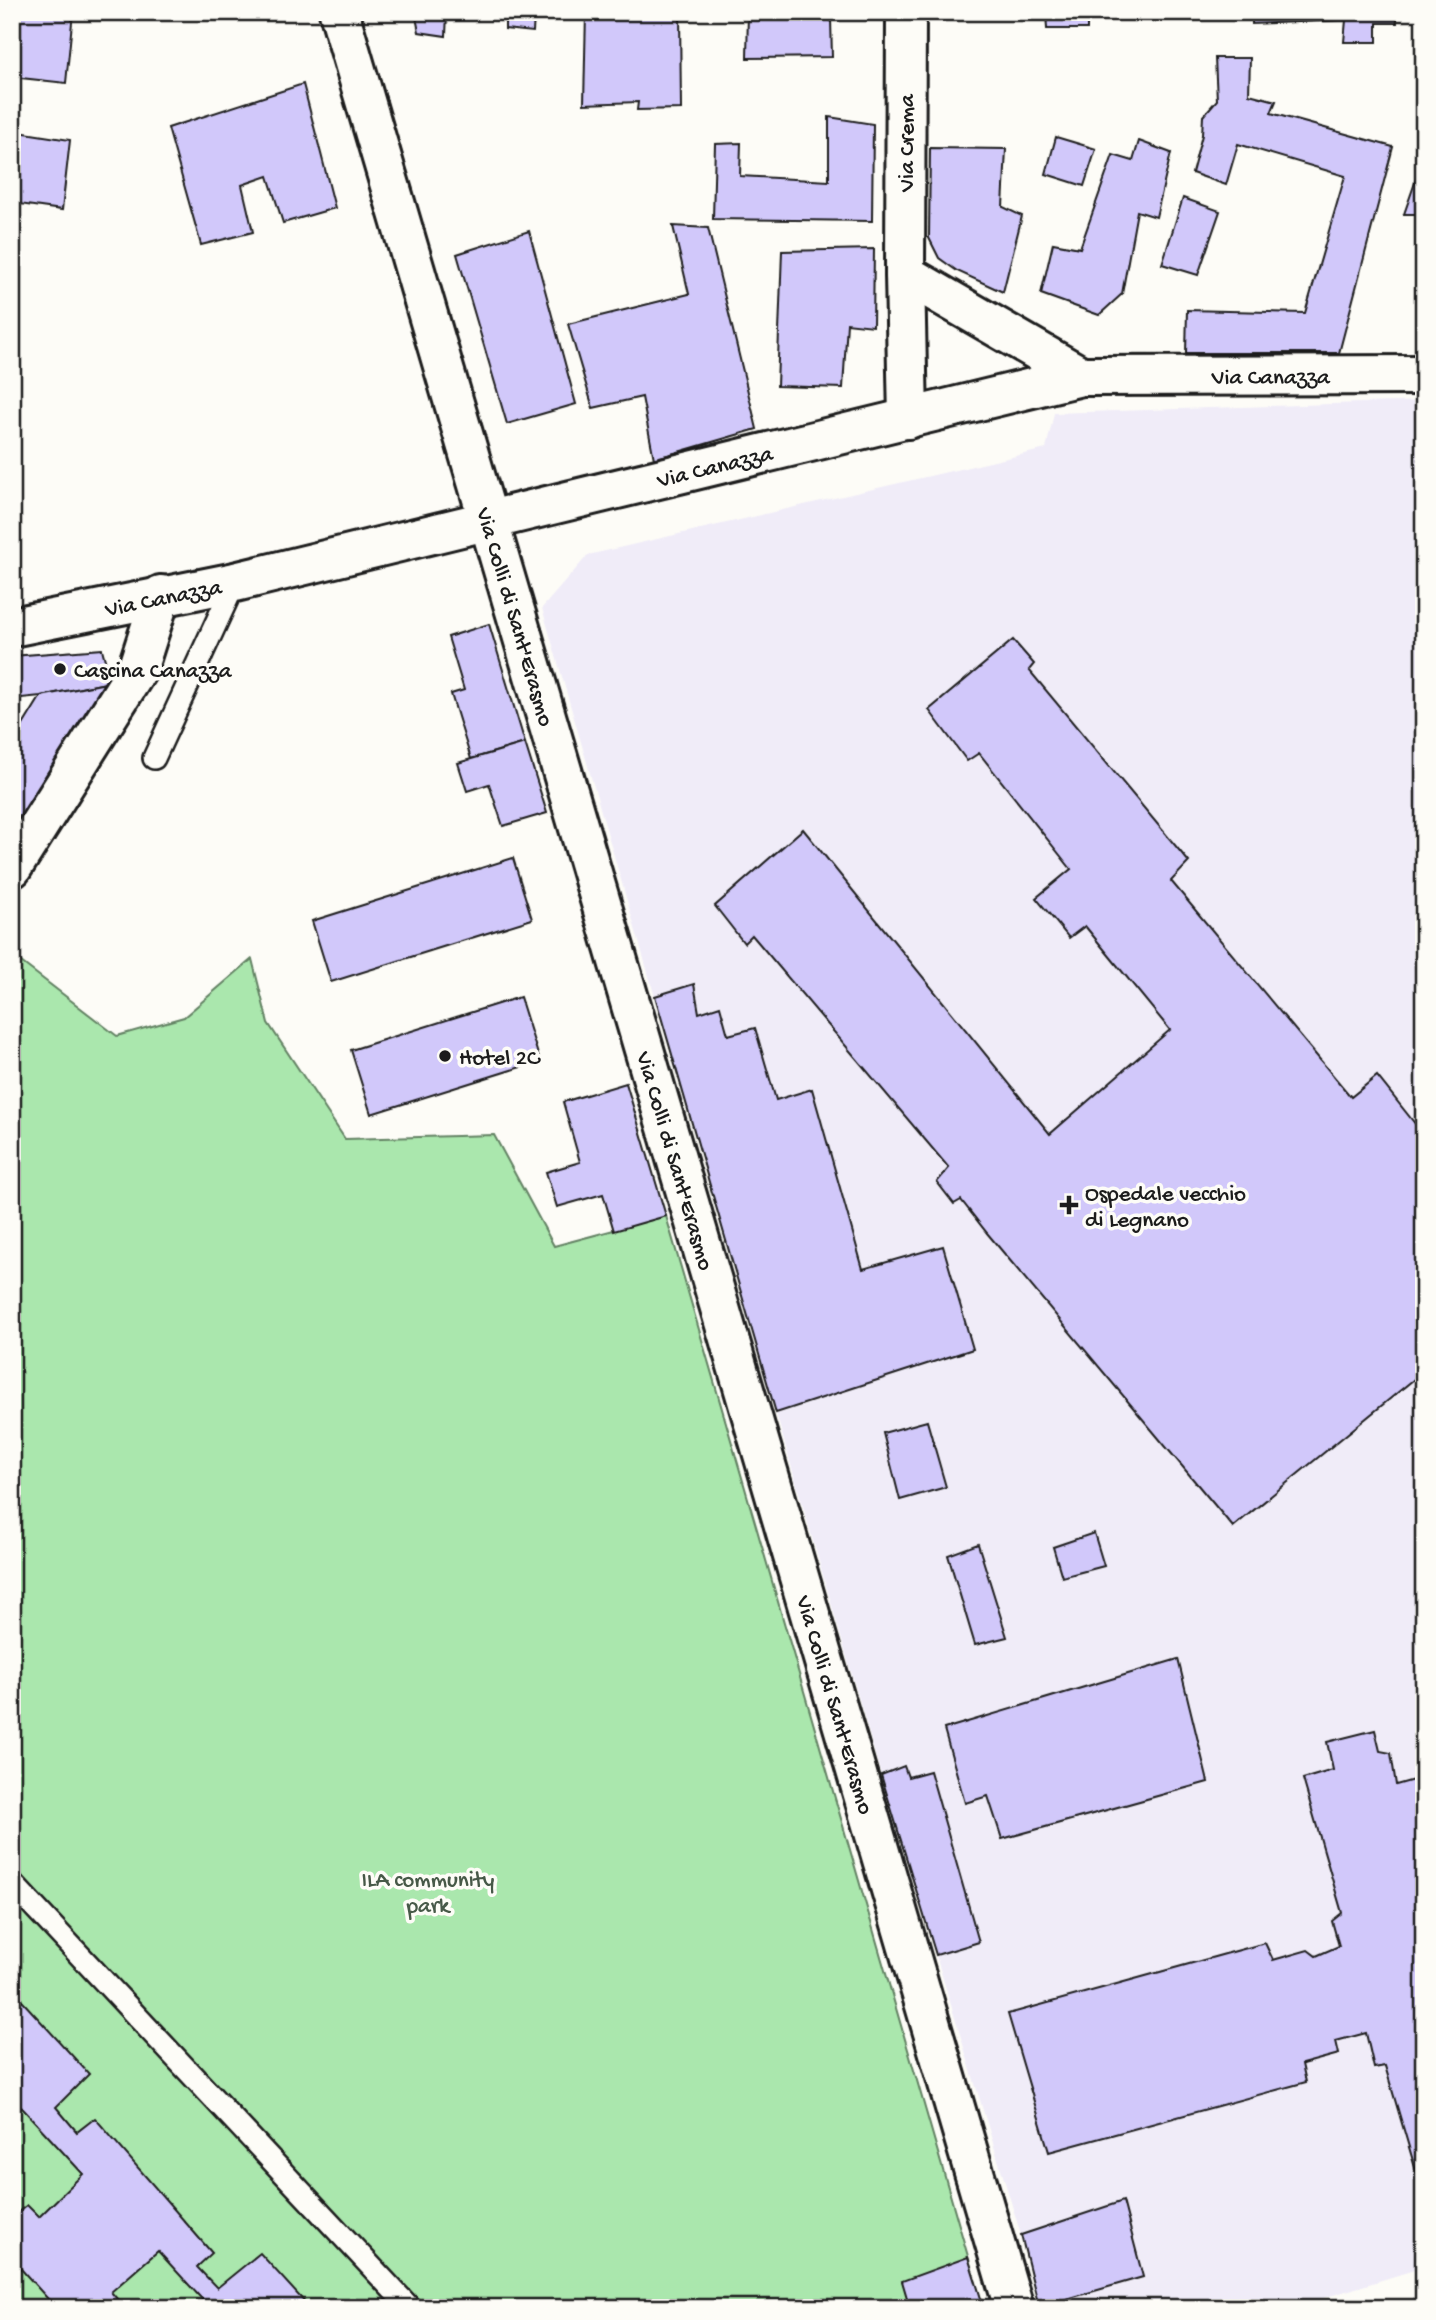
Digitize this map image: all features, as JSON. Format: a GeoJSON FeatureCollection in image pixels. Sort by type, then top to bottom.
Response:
{"type":"FeatureCollection","features":[{"type":"Feature","properties":{"kind":"street","name":"Via Colli di Sant'Erasmo"},"geometry":{"type":"LineString","coordinates":[[339,12],[1014,2308]]}},
{"type":"Feature","properties":{"kind":"street","name":"Via Crema"},"geometry":{"type":"LineString","coordinates":[[906,12],[905,274],[908,419]]}},
{"type":"Feature","properties":{"kind":"street"},"geometry":{"type":"LineString","coordinates":[[905,274],[1081,376]]}},
{"type":"Feature","properties":{"kind":"street","name":"Via Canazza"},"geometry":{"type":"LineString","coordinates":[[12,627],[235,582],[1081,376],[1424,375]]}},
{"type":"Feature","properties":{"kind":"street"},"geometry":{"type":"LineString","coordinates":[[12,868],[137,670],[161,596]]}},
{"type":"Feature","properties":{"kind":"lane"},"geometry":{"type":"LineString","coordinates":[[154,758],[235,582]]}},
{"type":"Feature","properties":{"kind":"lane"},"geometry":{"type":"LineString","coordinates":[[12,1882],[410,2308]]}},
{"type":"Feature","properties":{"kind":"shaded area","name":"Ospedale vecchio di Legnano"},"geometry":{"type":"Polygon","coordinates":[[[1424,401],[1424,2267],[1291,2308],[1039,2308],[1021,2235],[881,1775],[542,608],[588,555],[1046,449],[1054,413],[1424,401]]]}},
{"type":"Feature","properties":{"kind":"green space","name":"ILA community park"},"geometry":{"type":"Polygon","coordinates":[[[12,955],[117,1036],[184,1017],[252,959],[268,1023],[345,1139],[494,1135],[554,1246],[666,1216],[983,2308],[12,2308],[12,955]]]}},
{"type":"Feature","properties":{"kind":"building"},"geometry":{"type":"Polygon","coordinates":[[[12,12],[73,12],[66,83],[12,77],[12,12]]]}},
{"type":"Feature","properties":{"kind":"building"},"geometry":{"type":"Polygon","coordinates":[[[447,12],[446,36],[419,32],[416,17],[375,13],[447,12]]]}},
{"type":"Feature","properties":{"kind":"building"},"geometry":{"type":"Polygon","coordinates":[[[505,12],[545,12],[544,17],[534,16],[533,32],[505,29],[505,12]]]}},
{"type":"Feature","properties":{"kind":"building"},"geometry":{"type":"Polygon","coordinates":[[[586,12],[680,12],[681,109],[637,110],[638,102],[584,104],[586,12]]]}},
{"type":"Feature","properties":{"kind":"building"},"geometry":{"type":"Polygon","coordinates":[[[748,12],[844,12],[831,19],[832,57],[747,58],[748,12]]]}},
{"type":"Feature","properties":{"kind":"building"},"geometry":{"type":"Polygon","coordinates":[[[1046,12],[1087,12],[1087,29],[1047,29],[1046,12]]]}},
{"type":"Feature","properties":{"kind":"building"},"geometry":{"type":"Polygon","coordinates":[[[1252,12],[1397,12],[1397,23],[1377,23],[1377,42],[1344,42],[1346,20],[1252,24],[1252,12]]]}},
{"type":"Feature","properties":{"kind":"building"},"geometry":{"type":"Polygon","coordinates":[[[1215,58],[1250,58],[1249,94],[1276,101],[1271,113],[1393,147],[1339,353],[1186,353],[1187,310],[1305,313],[1345,176],[1238,144],[1226,185],[1192,173],[1202,135],[1203,116],[1217,100],[1215,58]]]}},
{"type":"Feature","properties":{"kind":"building"},"geometry":{"type":"Polygon","coordinates":[[[303,84],[335,208],[283,223],[268,176],[242,185],[253,232],[201,245],[168,128],[303,84]]]}},
{"type":"Feature","properties":{"kind":"building"},"geometry":{"type":"Polygon","coordinates":[[[829,117],[873,124],[872,221],[713,219],[715,144],[741,143],[740,176],[829,181],[829,117]]]}},
{"type":"Feature","properties":{"kind":"building"},"geometry":{"type":"Polygon","coordinates":[[[12,131],[70,140],[62,210],[12,203],[12,131]]]}},
{"type":"Feature","properties":{"kind":"building"},"geometry":{"type":"Polygon","coordinates":[[[1056,137],[1096,149],[1084,186],[1046,174],[1056,137]]]}},
{"type":"Feature","properties":{"kind":"building"},"geometry":{"type":"Polygon","coordinates":[[[1139,141],[1171,153],[1156,217],[1137,211],[1122,294],[1099,315],[1041,294],[1053,243],[1080,248],[1113,155],[1133,161],[1139,141]]]}},
{"type":"Feature","properties":{"kind":"building"},"geometry":{"type":"Polygon","coordinates":[[[930,148],[1006,149],[1003,207],[1022,216],[1003,292],[957,271],[939,258],[929,238],[930,148]]]}},
{"type":"Feature","properties":{"kind":"building"},"geometry":{"type":"Polygon","coordinates":[[[1424,157],[1424,214],[1404,214],[1424,157]]]}},
{"type":"Feature","properties":{"kind":"building"},"geometry":{"type":"Polygon","coordinates":[[[1183,198],[1220,211],[1198,275],[1162,264],[1183,198]]]}},
{"type":"Feature","properties":{"kind":"building"},"geometry":{"type":"Polygon","coordinates":[[[673,226],[708,228],[757,429],[654,459],[642,397],[593,408],[568,324],[689,294],[673,226]]]}},
{"type":"Feature","properties":{"kind":"building"},"geometry":{"type":"Polygon","coordinates":[[[529,231],[576,404],[507,424],[457,254],[529,231]]]}},
{"type":"Feature","properties":{"kind":"building"},"geometry":{"type":"Polygon","coordinates":[[[874,249],[873,326],[847,323],[843,388],[777,386],[782,251],[874,249]]]}},
{"type":"Feature","properties":{"kind":"building"},"geometry":{"type":"Polygon","coordinates":[[[489,624],[525,743],[471,759],[451,694],[464,690],[448,637],[489,624]]]}},
{"type":"Feature","properties":{"kind":"building"},"geometry":{"type":"Polygon","coordinates":[[[1013,640],[1034,664],[1029,670],[1189,862],[1171,881],[1351,1097],[1377,1076],[1424,1135],[1424,1371],[1233,1527],[961,1200],[954,1204],[937,1182],[949,1168],[752,935],[744,943],[715,906],[803,829],[1050,1134],[1170,1030],[1085,926],[1069,938],[1036,898],[1071,869],[979,753],[967,761],[929,710],[1013,640]]]}},
{"type":"Feature","properties":{"kind":"building","name":"Cascina Canazza"},"geometry":{"type":"Polygon","coordinates":[[[102,649],[111,682],[12,699],[12,656],[102,649]]]}},
{"type":"Feature","properties":{"kind":"building"},"geometry":{"type":"Polygon","coordinates":[[[111,682],[12,840],[12,743],[41,696],[111,682]]]}},
{"type":"Feature","properties":{"kind":"building"},"geometry":{"type":"Polygon","coordinates":[[[525,743],[547,813],[503,826],[489,784],[467,791],[458,763],[525,743]]]}},
{"type":"Feature","properties":{"kind":"building"},"geometry":{"type":"Polygon","coordinates":[[[513,858],[532,919],[331,982],[312,921],[513,858]]]}},
{"type":"Feature","properties":{"kind":"building"},"geometry":{"type":"Polygon","coordinates":[[[694,984],[699,1013],[720,1006],[728,1035],[755,1028],[776,1100],[812,1089],[863,1269],[943,1246],[973,1349],[776,1413],[655,996],[694,984]]]}},
{"type":"Feature","properties":{"kind":"building","name":"Hotel 2C"},"geometry":{"type":"Polygon","coordinates":[[[520,997],[540,1061],[371,1114],[351,1050],[520,997]]]}},
{"type":"Feature","properties":{"kind":"building"},"geometry":{"type":"Polygon","coordinates":[[[626,1083],[666,1216],[614,1231],[603,1194],[557,1207],[546,1172],[580,1162],[563,1102],[626,1083]]]}},
{"type":"Feature","properties":{"kind":"building"},"geometry":{"type":"Polygon","coordinates":[[[927,1421],[946,1487],[900,1500],[883,1433],[927,1421]]]}},
{"type":"Feature","properties":{"kind":"building"},"geometry":{"type":"Polygon","coordinates":[[[1094,1533],[1104,1566],[1062,1577],[1053,1547],[1094,1533]]]}},
{"type":"Feature","properties":{"kind":"building"},"geometry":{"type":"Polygon","coordinates":[[[978,1544],[1007,1637],[975,1645],[948,1555],[978,1544]]]}},
{"type":"Feature","properties":{"kind":"building"},"geometry":{"type":"Polygon","coordinates":[[[1178,1659],[1208,1782],[1002,1839],[988,1796],[965,1803],[944,1729],[1178,1659]]]}},
{"type":"Feature","properties":{"kind":"building"},"geometry":{"type":"Polygon","coordinates":[[[1375,1730],[1380,1751],[1391,1753],[1396,1785],[1424,1777],[1424,1844],[1418,1845],[1424,1864],[1424,2198],[1385,2066],[1374,2068],[1366,2033],[1336,2041],[1339,2054],[1302,2064],[1306,2082],[1049,2152],[1008,2014],[1265,1943],[1273,1960],[1308,1950],[1316,1956],[1339,1946],[1332,1921],[1342,1913],[1303,1779],[1333,1770],[1327,1742],[1375,1730]]]}},
{"type":"Feature","properties":{"kind":"building"},"geometry":{"type":"Polygon","coordinates":[[[904,1766],[908,1777],[930,1771],[979,1942],[936,1955],[881,1775],[904,1766]]]}},
{"type":"Feature","properties":{"kind":"building"},"geometry":{"type":"Polygon","coordinates":[[[12,1990],[89,2074],[56,2107],[77,2132],[95,2118],[212,2253],[197,2267],[217,2288],[260,2253],[310,2308],[210,2308],[158,2251],[111,2292],[125,2308],[56,2308],[12,2259],[12,2217],[27,2205],[39,2217],[83,2174],[12,2097],[12,1990]]]}},
{"type":"Feature","properties":{"kind":"building"},"geometry":{"type":"Polygon","coordinates":[[[1123,2201],[1143,2277],[1039,2307],[1021,2235],[1123,2201]]]}},
{"type":"Feature","properties":{"kind":"building"},"geometry":{"type":"Polygon","coordinates":[[[968,2257],[984,2308],[910,2308],[902,2281],[968,2257]]]}},
{"type":"Feature","properties":{"kind":"place","name":"Cascina Canazza"},"geometry":{"type":"Point","coordinates":[60,669]}},
{"type":"Feature","properties":{"kind":"place","name":"Hotel 2C"},"geometry":{"type":"Point","coordinates":[445,1056]}},
{"type":"Feature","properties":{"kind":"place","name":"Ospedale vecchio di Legnano"},"geometry":{"type":"Point","coordinates":[1069,1205]}}]}
